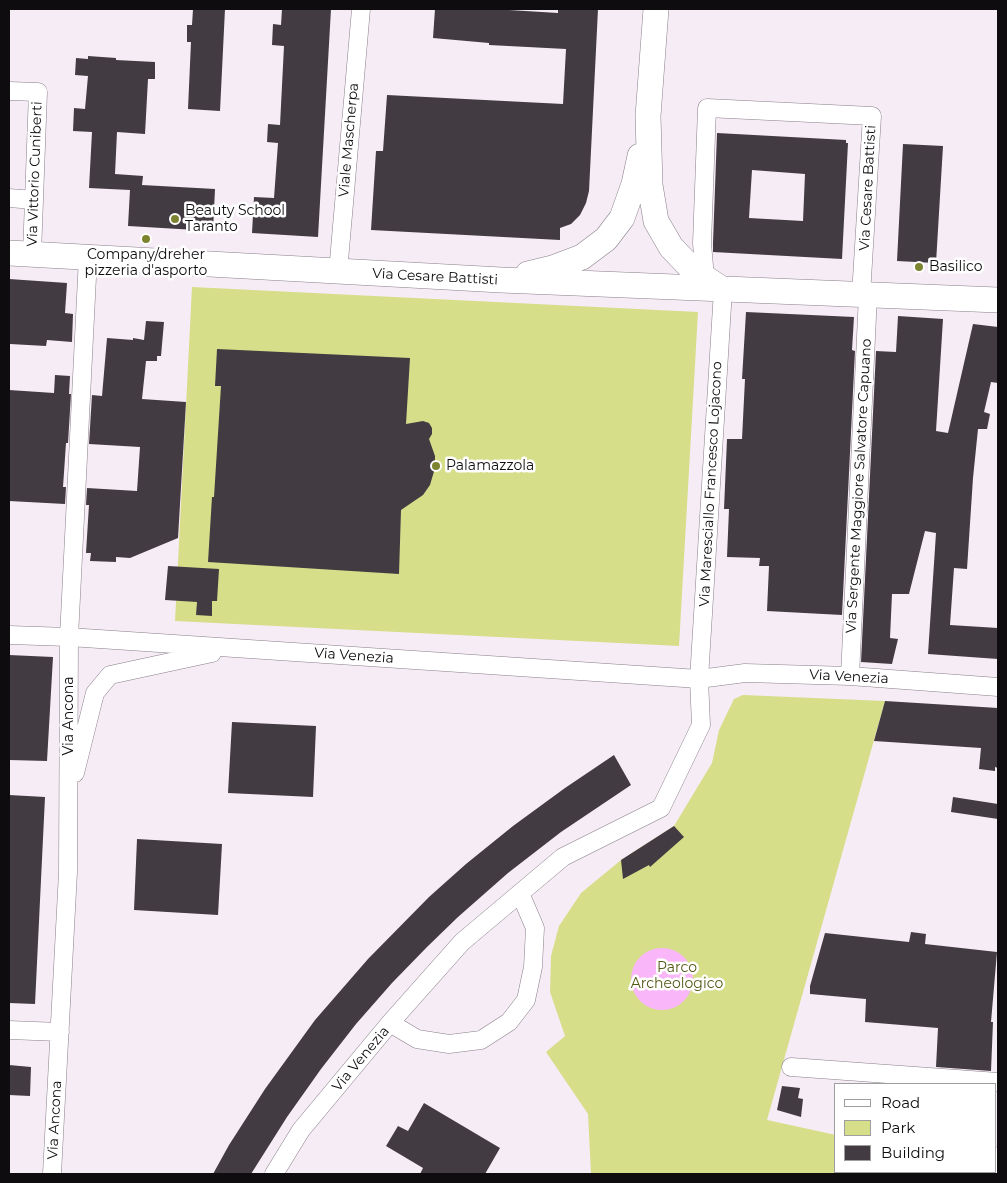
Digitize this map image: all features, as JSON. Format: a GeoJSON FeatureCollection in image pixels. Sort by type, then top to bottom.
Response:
{"type":"FeatureCollection","features":[{"type":"Feature","properties":{"kind":"main road"},"geometry":{"type":"LineString","coordinates":[[656,9],[648,116],[650,185],[656,221],[671,247],[693,270],[714,284]]}},
{"type":"Feature","properties":{"kind":"main road"},"geometry":{"type":"LineString","coordinates":[[501,280],[553,268],[582,256],[606,239],[622,218],[634,184],[648,116]]}},
{"type":"Feature","properties":{"kind":"main road","name":"Via Cesare Battisti"},"geometry":{"type":"LineString","coordinates":[[20,254],[501,280],[714,284],[865,295],[998,300]]}},
{"type":"Feature","properties":{"kind":"street","name":"Viale Mascherpa"},"geometry":{"type":"LineString","coordinates":[[338,272],[360,9]]}},
{"type":"Feature","properties":{"kind":"street","name":"Via Vittorio Cuniberti"},"geometry":{"type":"LineString","coordinates":[[9,91],[38,92],[34,200],[20,254]]}},
{"type":"Feature","properties":{"kind":"street","name":"Via Cesare Battisti"},"geometry":{"type":"LineString","coordinates":[[714,284],[702,243],[707,108],[872,116],[865,295]]}},
{"type":"Feature","properties":{"kind":"street"},"geometry":{"type":"LineString","coordinates":[[9,198],[34,200]]}},
{"type":"Feature","properties":{"kind":"street","name":"Via Ancona"},"geometry":{"type":"LineString","coordinates":[[52,1174],[68,872],[69,638],[88,257]]}},
{"type":"Feature","properties":{"kind":"street","name":"Via Maresciallo Francesco Lojacono"},"geometry":{"type":"LineString","coordinates":[[699,679],[714,284]]}},
{"type":"Feature","properties":{"kind":"street","name":"Via Sergente Maggiore Salvatore Capuano"},"geometry":{"type":"LineString","coordinates":[[850,676],[865,295]]}},
{"type":"Feature","properties":{"kind":"street","name":"Via Venezia"},"geometry":{"type":"LineString","coordinates":[[9,635],[238,648],[699,679],[745,673],[850,676],[998,686]]}},
{"type":"Feature","properties":{"kind":"street"},"geometry":{"type":"LineString","coordinates":[[69,800],[95,693],[110,675],[238,648]]}},
{"type":"Feature","properties":{"kind":"street","name":"Via Venezia"},"geometry":{"type":"LineString","coordinates":[[274,1174],[302,1130],[390,1023],[462,942],[563,857],[661,808],[701,724],[699,679]]}},
{"type":"Feature","properties":{"kind":"street"},"geometry":{"type":"LineString","coordinates":[[390,1023],[417,1039],[449,1044],[481,1040],[509,1022],[526,1000],[533,967],[535,928],[520,893]]}},
{"type":"Feature","properties":{"kind":"street"},"geometry":{"type":"LineString","coordinates":[[9,1030],[60,1032]]}},
{"type":"Feature","properties":{"kind":"street"},"geometry":{"type":"LineString","coordinates":[[791,1067],[998,1082]]}},
{"type":"Feature","properties":{"kind":"street"},"geometry":{"type":"LineString","coordinates":[[998,1156],[998,1169]]}},
{"type":"Feature","properties":{"kind":"green space","name":"Palamazzola"},"geometry":{"type":"Polygon","coordinates":[[[192,287],[698,312],[679,646],[175,621],[192,287]]]}},
{"type":"Feature","properties":{"kind":"green space","name":"Parco Archeologico"},"geometry":{"type":"Polygon","coordinates":[[[743,695],[885,701],[767,1120],[834,1135],[834,1173],[998,1174],[591,1174],[588,1114],[546,1052],[565,1036],[550,992],[551,956],[559,926],[581,893],[621,860],[674,826],[712,763],[719,730],[734,699],[743,695]]]}},
{"type":"Feature","properties":{"kind":"shaded area"},"geometry":{"type":"Polygon","coordinates":[[[662,948],[674,951],[684,957],[690,967],[693,979],[690,991],[684,1001],[674,1007],[662,1010],[650,1007],[640,1001],[634,991],[631,979],[634,967],[640,957],[650,951],[662,948]]]}},
{"type":"Feature","properties":{"kind":"building"},"geometry":{"type":"Polygon","coordinates":[[[193,9],[225,9],[220,111],[188,109],[191,42],[187,42],[187,25],[192,25],[193,9]]]}},
{"type":"Feature","properties":{"kind":"building"},"geometry":{"type":"Polygon","coordinates":[[[282,9],[331,9],[318,237],[252,233],[254,197],[274,198],[278,143],[267,142],[268,124],[280,125],[284,46],[272,45],[273,24],[281,25],[282,9]]]}},
{"type":"Feature","properties":{"kind":"building"},"geometry":{"type":"Polygon","coordinates":[[[435,9],[510,9],[558,13],[558,9],[598,9],[589,191],[580,215],[571,224],[560,228],[560,240],[371,230],[376,151],[383,151],[387,95],[563,104],[566,49],[489,45],[489,43],[433,38],[435,9]]]}},
{"type":"Feature","properties":{"kind":"building"},"geometry":{"type":"Polygon","coordinates":[[[88,56],[155,62],[155,79],[148,79],[145,134],[117,132],[115,174],[143,176],[142,185],[215,189],[213,231],[128,226],[130,190],[89,188],[92,132],[73,131],[74,108],[85,109],[88,76],[75,75],[76,58],[88,59],[88,56]]]}},
{"type":"Feature","properties":{"kind":"building"},"geometry":{"type":"Polygon","coordinates":[[[717,133],[846,140],[846,143],[848,143],[842,259],[713,252],[717,133]],[[752,170],[749,218],[803,221],[805,174],[752,170]]]}},
{"type":"Feature","properties":{"kind":"building"},"geometry":{"type":"Polygon","coordinates":[[[903,144],[943,146],[936,263],[897,261],[903,144]]]}},
{"type":"Feature","properties":{"kind":"building"},"geometry":{"type":"Polygon","coordinates":[[[9,279],[67,283],[65,313],[73,314],[72,342],[47,340],[46,346],[10,344],[9,279]]]}},
{"type":"Feature","properties":{"kind":"building"},"geometry":{"type":"Polygon","coordinates":[[[746,312],[854,317],[852,350],[855,351],[842,615],[767,611],[769,566],[759,566],[760,558],[727,557],[729,509],[724,509],[727,439],[742,439],[745,379],[742,379],[746,312]]]}},
{"type":"Feature","properties":{"kind":"building"},"geometry":{"type":"Polygon","coordinates":[[[898,316],[943,319],[936,431],[948,433],[973,324],[998,327],[998,383],[991,382],[984,412],[990,414],[987,429],[978,429],[967,569],[954,568],[950,625],[998,628],[998,659],[928,654],[936,533],[925,531],[909,594],[892,594],[890,638],[898,639],[892,664],[861,662],[876,351],[896,352],[898,316]]]}},
{"type":"Feature","properties":{"kind":"building"},"geometry":{"type":"Polygon","coordinates":[[[146,321],[164,322],[161,356],[157,356],[157,361],[146,361],[142,399],[186,402],[178,538],[130,558],[116,557],[116,562],[90,561],[91,553],[86,553],[89,505],[86,505],[87,488],[137,491],[140,447],[89,444],[92,395],[102,396],[107,338],[144,340],[146,321]]]}},
{"type":"Feature","properties":{"kind":"building"},"geometry":{"type":"Polygon","coordinates":[[[217,349],[410,358],[406,424],[423,421],[429,423],[432,428],[432,434],[429,439],[435,456],[435,468],[430,485],[423,495],[401,510],[399,574],[208,562],[221,386],[215,386],[217,349]]]}},
{"type":"Feature","properties":{"kind":"building"},"geometry":{"type":"Polygon","coordinates":[[[55,375],[70,376],[69,394],[71,394],[68,443],[66,443],[63,487],[66,487],[65,504],[9,501],[9,390],[54,393],[55,375]]]}},
{"type":"Feature","properties":{"kind":"building"},"geometry":{"type":"Polygon","coordinates":[[[168,566],[219,569],[217,601],[212,601],[212,616],[196,615],[197,602],[165,600],[168,566]]]}},
{"type":"Feature","properties":{"kind":"building"},"geometry":{"type":"Polygon","coordinates":[[[9,655],[53,657],[47,761],[9,760],[9,655]]]}},
{"type":"Feature","properties":{"kind":"building"},"geometry":{"type":"Polygon","coordinates":[[[885,701],[998,708],[998,768],[995,767],[995,771],[979,769],[981,748],[874,741],[885,701]]]}},
{"type":"Feature","properties":{"kind":"building"},"geometry":{"type":"Polygon","coordinates":[[[232,722],[316,726],[313,797],[228,793],[232,722]]]}},
{"type":"Feature","properties":{"kind":"building"},"geometry":{"type":"Polygon","coordinates":[[[614,755],[631,785],[561,832],[508,873],[427,947],[356,1024],[321,1069],[287,1117],[251,1174],[213,1174],[265,1089],[315,1020],[368,959],[429,897],[466,864],[513,826],[614,755]]]}},
{"type":"Feature","properties":{"kind":"building"},"geometry":{"type":"Polygon","coordinates":[[[9,795],[45,797],[35,1004],[9,1003],[9,795]]]}},
{"type":"Feature","properties":{"kind":"building"},"geometry":{"type":"Polygon","coordinates":[[[953,797],[998,804],[998,819],[951,812],[953,797]]]}},
{"type":"Feature","properties":{"kind":"building"},"geometry":{"type":"Polygon","coordinates":[[[674,826],[684,837],[650,867],[649,865],[623,879],[621,860],[674,826]]]}},
{"type":"Feature","properties":{"kind":"building"},"geometry":{"type":"Polygon","coordinates":[[[137,839],[222,844],[218,915],[134,910],[137,839]]]}},
{"type":"Feature","properties":{"kind":"building"},"geometry":{"type":"Polygon","coordinates":[[[911,932],[926,934],[925,944],[997,952],[991,1022],[993,1022],[991,1071],[936,1067],[938,1028],[865,1022],[866,999],[810,994],[810,986],[825,933],[909,942],[911,932]]]}},
{"type":"Feature","properties":{"kind":"building"},"geometry":{"type":"Polygon","coordinates":[[[9,1065],[31,1067],[30,1096],[9,1095],[9,1065]]]}},
{"type":"Feature","properties":{"kind":"building"},"geometry":{"type":"Polygon","coordinates":[[[782,1086],[800,1088],[798,1098],[803,1099],[801,1117],[777,1110],[782,1086]]]}},
{"type":"Feature","properties":{"kind":"building"},"geometry":{"type":"Polygon","coordinates":[[[424,1103],[500,1148],[485,1174],[420,1174],[423,1168],[386,1146],[398,1126],[408,1131],[424,1103]]]}},
{"type":"Feature","properties":{"kind":"place","name":"Beauty School Taranto"},"geometry":{"type":"Point","coordinates":[175,219]}},
{"type":"Feature","properties":{"kind":"place","name":"Company/dreher pizzeria d'asporto"},"geometry":{"type":"Point","coordinates":[146,239]}},
{"type":"Feature","properties":{"kind":"place","name":"Basilico"},"geometry":{"type":"Point","coordinates":[919,267]}},
{"type":"Feature","properties":{"kind":"place","name":"Palamazzola"},"geometry":{"type":"Point","coordinates":[436,466]}}]}
